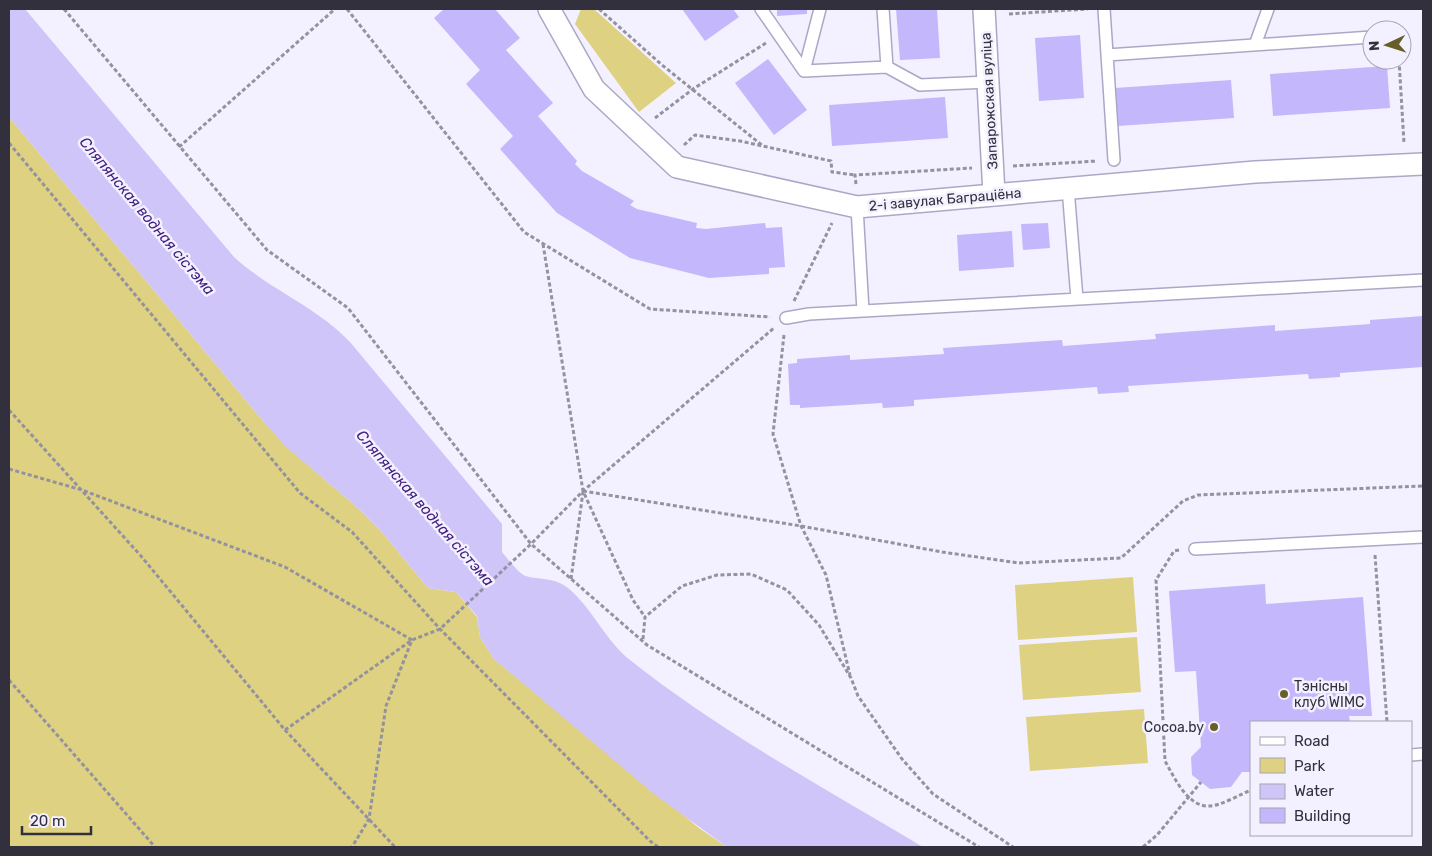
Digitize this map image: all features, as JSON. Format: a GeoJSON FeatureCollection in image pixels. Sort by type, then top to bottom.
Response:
{"type":"FeatureCollection","features":[{"type":"Feature","properties":{"kind":"street","name":"2-і завулак Баграціёна"},"geometry":{"type":"LineString","coordinates":[[548,9],[594,90],[677,167],[857,207],[1255,172],[1423,164]]}},
{"type":"Feature","properties":{"kind":"street","name":"Запарожская вуліца"},"geometry":{"type":"LineString","coordinates":[[984,9],[994,194]]}},
{"type":"Feature","properties":{"kind":"lane"},"geometry":{"type":"LineString","coordinates":[[761,9],[804,71]]}},
{"type":"Feature","properties":{"kind":"lane"},"geometry":{"type":"LineString","coordinates":[[804,71],[820,9]]}},
{"type":"Feature","properties":{"kind":"lane"},"geometry":{"type":"LineString","coordinates":[[883,9],[887,67]]}},
{"type":"Feature","properties":{"kind":"lane"},"geometry":{"type":"LineString","coordinates":[[1104,9],[1114,160]]}},
{"type":"Feature","properties":{"kind":"lane"},"geometry":{"type":"LineString","coordinates":[[1255,45],[1268,9]]}},
{"type":"Feature","properties":{"kind":"lane"},"geometry":{"type":"LineString","coordinates":[[1107,56],[1362,38]]}},
{"type":"Feature","properties":{"kind":"lane"},"geometry":{"type":"LineString","coordinates":[[804,71],[887,67],[920,85],[988,82]]}},
{"type":"Feature","properties":{"kind":"lane"},"geometry":{"type":"LineString","coordinates":[[1068,188],[1077,299]]}},
{"type":"Feature","properties":{"kind":"lane"},"geometry":{"type":"LineString","coordinates":[[857,207],[864,311]]}},
{"type":"Feature","properties":{"kind":"lane"},"geometry":{"type":"LineString","coordinates":[[786,318],[864,311],[1423,280]]}},
{"type":"Feature","properties":{"kind":"lane"},"geometry":{"type":"LineString","coordinates":[[1195,549],[1423,537]]}},
{"type":"Feature","properties":{"kind":"path"},"geometry":{"type":"LineString","coordinates":[[64,9],[267,250],[348,308],[531,544],[571,580],[643,640],[664,655],[980,847]]}},
{"type":"Feature","properties":{"kind":"path"},"geometry":{"type":"LineString","coordinates":[[179,147],[335,9]]}},
{"type":"Feature","properties":{"kind":"path"},"geometry":{"type":"LineString","coordinates":[[347,9],[524,232],[650,309],[786,318]]}},
{"type":"Feature","properties":{"kind":"path"},"geometry":{"type":"LineString","coordinates":[[599,9],[764,147]]}},
{"type":"Feature","properties":{"kind":"path"},"geometry":{"type":"LineString","coordinates":[[1008,14],[1091,9]]}},
{"type":"Feature","properties":{"kind":"path"},"geometry":{"type":"LineString","coordinates":[[652,121],[693,89],[779,35]]}},
{"type":"Feature","properties":{"kind":"path"},"geometry":{"type":"LineString","coordinates":[[1400,70],[1404,143]]}},
{"type":"Feature","properties":{"kind":"path"},"geometry":{"type":"LineString","coordinates":[[682,147],[695,135],[830,161],[832,172],[855,175]]}},
{"type":"Feature","properties":{"kind":"path"},"geometry":{"type":"LineString","coordinates":[[9,143],[300,493],[352,532],[440,629],[650,842],[658,847]]}},
{"type":"Feature","properties":{"kind":"path"},"geometry":{"type":"LineString","coordinates":[[833,222],[786,318],[773,434],[801,526],[826,575],[851,678],[858,696],[897,752],[933,794],[1013,847]]}},
{"type":"Feature","properties":{"kind":"path"},"geometry":{"type":"LineString","coordinates":[[543,244],[583,491],[633,600],[646,617]]}},
{"type":"Feature","properties":{"kind":"path"},"geometry":{"type":"LineString","coordinates":[[285,730],[412,640],[440,629],[531,544],[583,491],[786,318]]}},
{"type":"Feature","properties":{"kind":"path"},"geometry":{"type":"LineString","coordinates":[[9,410],[141,556],[285,730],[395,847]]}},
{"type":"Feature","properties":{"kind":"path"},"geometry":{"type":"LineString","coordinates":[[9,469],[82,490],[285,567],[412,640]]}},
{"type":"Feature","properties":{"kind":"path"},"geometry":{"type":"LineString","coordinates":[[583,491],[801,526],[942,552],[1019,563],[1121,558],[1182,502],[1198,495],[1423,486]]}},
{"type":"Feature","properties":{"kind":"path"},"geometry":{"type":"LineString","coordinates":[[571,580],[583,491]]}},
{"type":"Feature","properties":{"kind":"path"},"geometry":{"type":"LineString","coordinates":[[1374,540],[1387,721]]}},
{"type":"Feature","properties":{"kind":"path"},"geometry":{"type":"LineString","coordinates":[[1195,549],[1174,551],[1156,580],[1164,761],[1178,785],[1197,803],[1211,806],[1250,790]]}},
{"type":"Feature","properties":{"kind":"path"},"geometry":{"type":"LineString","coordinates":[[643,640],[646,617],[682,586],[717,575],[751,574],[787,590],[820,625],[851,678]]}},
{"type":"Feature","properties":{"kind":"path"},"geometry":{"type":"LineString","coordinates":[[352,847],[369,819],[386,706],[412,640]]}},
{"type":"Feature","properties":{"kind":"path"},"geometry":{"type":"LineString","coordinates":[[9,680],[154,847]]}},
{"type":"Feature","properties":{"kind":"path"},"geometry":{"type":"LineString","coordinates":[[1143,847],[1157,835],[1201,782]]}},
{"type":"Feature","properties":{"kind":"green space"},"geometry":{"type":"Polygon","coordinates":[[[581,9],[594,9],[676,83],[639,112],[575,24],[581,9]]]}},
{"type":"Feature","properties":{"kind":"green space"},"geometry":{"type":"Polygon","coordinates":[[[9,117],[263,421],[310,467],[358,508],[381,531],[428,588],[456,592],[477,617],[480,637],[494,659],[699,828],[727,847],[9,847],[9,117]]]}},
{"type":"Feature","properties":{"kind":"green space"},"geometry":{"type":"Polygon","coordinates":[[[1133,577],[1137,632],[1018,640],[1015,585],[1133,577]]]}},
{"type":"Feature","properties":{"kind":"green space"},"geometry":{"type":"Polygon","coordinates":[[[1137,637],[1141,692],[1023,700],[1019,645],[1137,637]]]}},
{"type":"Feature","properties":{"kind":"green space"},"geometry":{"type":"Polygon","coordinates":[[[1144,709],[1148,763],[1030,771],[1026,717],[1144,709]]]}},
{"type":"Feature","properties":{"kind":"water","name":"Сляпянская водная сістэма"},"geometry":{"type":"Polygon","coordinates":[[[9,9],[25,9],[234,257],[248,269],[323,318],[350,342],[502,524],[502,552],[519,572],[526,576],[555,581],[568,588],[585,605],[621,652],[665,686],[737,735],[923,847],[727,847],[654,794],[494,659],[480,637],[477,616],[456,592],[428,588],[381,531],[358,508],[285,446],[9,117],[9,9]]]}},
{"type":"Feature","properties":{"kind":"building"},"geometry":{"type":"Polygon","coordinates":[[[444,9],[495,9],[520,38],[506,50],[553,103],[538,116],[577,161],[575,164],[582,171],[634,201],[630,205],[637,209],[697,223],[696,228],[706,229],[765,223],[766,228],[782,227],[785,267],[769,268],[769,274],[709,278],[630,258],[557,213],[500,149],[513,136],[466,84],[480,70],[434,18],[444,9]]]}},
{"type":"Feature","properties":{"kind":"building"},"geometry":{"type":"Polygon","coordinates":[[[682,9],[733,9],[739,17],[705,41],[682,9]]]}},
{"type":"Feature","properties":{"kind":"building"},"geometry":{"type":"Polygon","coordinates":[[[777,9],[807,9],[807,14],[777,16],[777,9]]]}},
{"type":"Feature","properties":{"kind":"building"},"geometry":{"type":"Polygon","coordinates":[[[896,9],[937,9],[940,58],[900,60],[896,9]]]}},
{"type":"Feature","properties":{"kind":"building"},"geometry":{"type":"Polygon","coordinates":[[[1080,35],[1084,98],[1039,101],[1035,38],[1080,35]]]}},
{"type":"Feature","properties":{"kind":"building"},"geometry":{"type":"Polygon","coordinates":[[[768,59],[807,110],[774,135],[735,83],[768,59]]]}},
{"type":"Feature","properties":{"kind":"building"},"geometry":{"type":"Polygon","coordinates":[[[1362,68],[1362,70],[1387,70],[1390,108],[1273,116],[1270,74],[1362,68]]]}},
{"type":"Feature","properties":{"kind":"building"},"geometry":{"type":"Polygon","coordinates":[[[1231,80],[1234,118],[1118,126],[1115,88],[1231,80]]]}},
{"type":"Feature","properties":{"kind":"building"},"geometry":{"type":"Polygon","coordinates":[[[945,97],[948,138],[832,146],[829,105],[945,97]]]}},
{"type":"Feature","properties":{"kind":"building"},"geometry":{"type":"Polygon","coordinates":[[[1048,223],[1050,248],[1023,250],[1021,224],[1048,223]]]}},
{"type":"Feature","properties":{"kind":"building"},"geometry":{"type":"Polygon","coordinates":[[[1012,231],[1014,267],[959,271],[957,235],[1012,231]]]}},
{"type":"Feature","properties":{"kind":"building"},"geometry":{"type":"Polygon","coordinates":[[[1423,316],[1423,367],[1340,373],[1340,377],[1309,379],[1308,374],[1128,386],[1129,392],[1098,394],[1097,387],[914,400],[914,406],[883,408],[882,403],[800,408],[800,405],[790,405],[788,364],[797,363],[797,359],[850,355],[850,360],[944,354],[943,348],[1062,340],[1063,346],[1156,339],[1155,334],[1275,325],[1275,331],[1370,324],[1370,320],[1423,316]]]}},
{"type":"Feature","properties":{"kind":"building","name":"Тэнісны клуб WIMC"},"geometry":{"type":"Polygon","coordinates":[[[1265,584],[1266,604],[1363,597],[1372,716],[1349,716],[1350,721],[1250,721],[1250,772],[1242,772],[1231,787],[1210,789],[1192,775],[1191,757],[1201,747],[1196,671],[1175,672],[1169,591],[1265,584]]]}},
{"type":"Feature","properties":{"kind":"place","name":"Тэнісны клуб WIMC"},"geometry":{"type":"Point","coordinates":[1284,694]}},
{"type":"Feature","properties":{"kind":"place","name":"Cocoa.by"},"geometry":{"type":"Point","coordinates":[1214,727]}}]}
